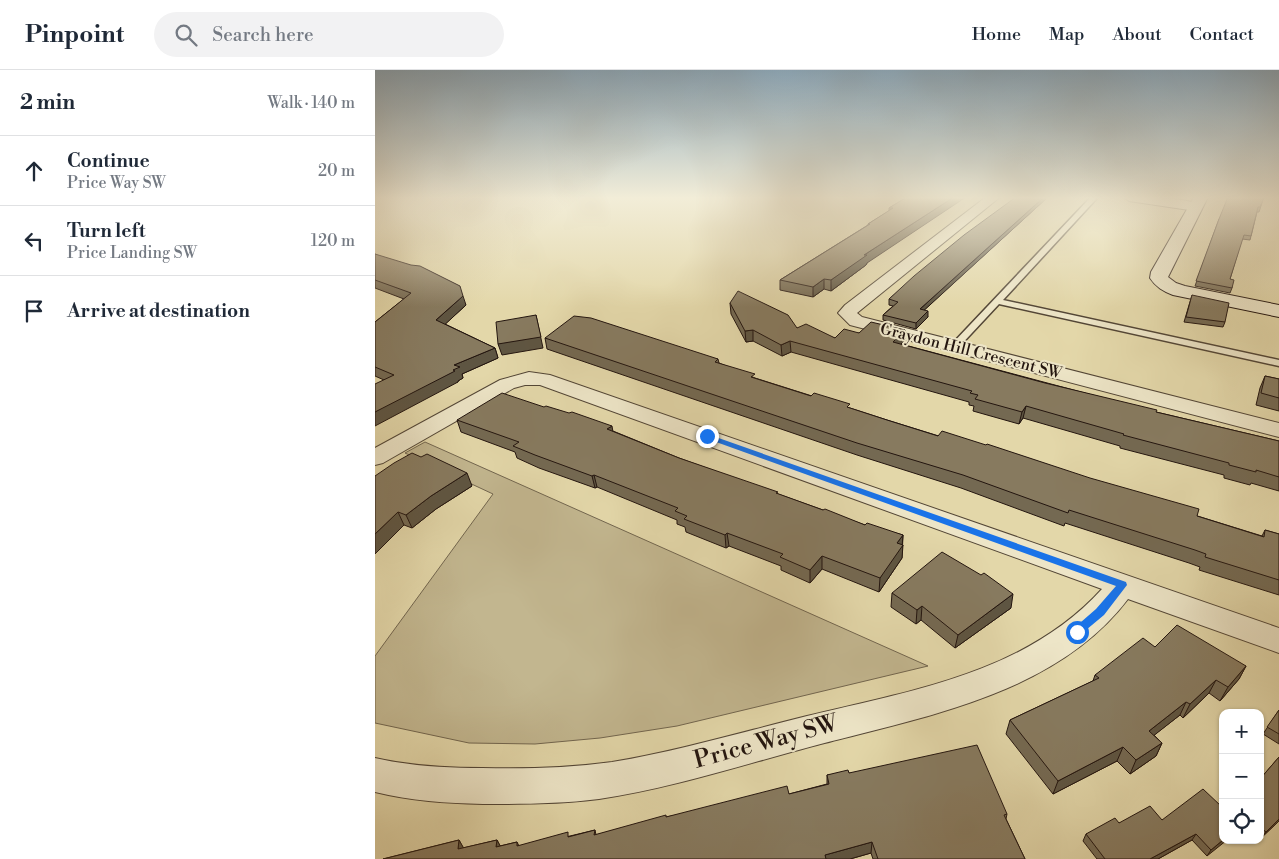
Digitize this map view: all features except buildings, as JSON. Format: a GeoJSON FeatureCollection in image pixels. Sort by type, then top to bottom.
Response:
{"type":"FeatureCollection","features":[{"type":"Feature","properties":{"kind":"street","name":"Graydon Hill Crescent SW"},"geometry":{"type":"LineString","coordinates":[[948,234],[847,314],[856,321],[1279,430]]}},
{"type":"Feature","properties":{"kind":"street"},"geometry":{"type":"LineString","coordinates":[[1181,234],[1161,272],[1159,278],[1162,282],[1180,291],[1279,311]]}},
{"type":"Feature","properties":{"kind":"street"},"geometry":{"type":"LineString","coordinates":[[375,458],[507,384],[518,379],[530,377],[543,379],[1279,641]]}},
{"type":"Feature","properties":{"kind":"street","name":"Price Way SW"},"geometry":{"type":"LineString","coordinates":[[375,777],[400,782],[444,786],[539,786],[612,779],[666,768],[910,705],[970,686],[1011,670],[1045,654],[1077,632],[1100,612],[1122,585]]}},
{"type":"Feature","properties":{"kind":"lane"},"geometry":{"type":"LineString","coordinates":[[954,347],[1061,234]]}},
{"type":"Feature","properties":{"kind":"lane"},"geometry":{"type":"LineString","coordinates":[[998,301],[1279,364]]}},
{"type":"Feature","properties":{"kind":"shaded area"},"geometry":{"type":"Polygon","coordinates":[[[425,442],[928,666],[677,726],[600,738],[535,744],[469,743],[375,723],[375,656],[493,494],[405,453],[425,442]]]}},
{"type":"Feature","properties":{"kind":"route"},"geometry":{"type":"LineString","coordinates":[[707,436],[1122,585],[1100,612],[1077,632]]}}]}
